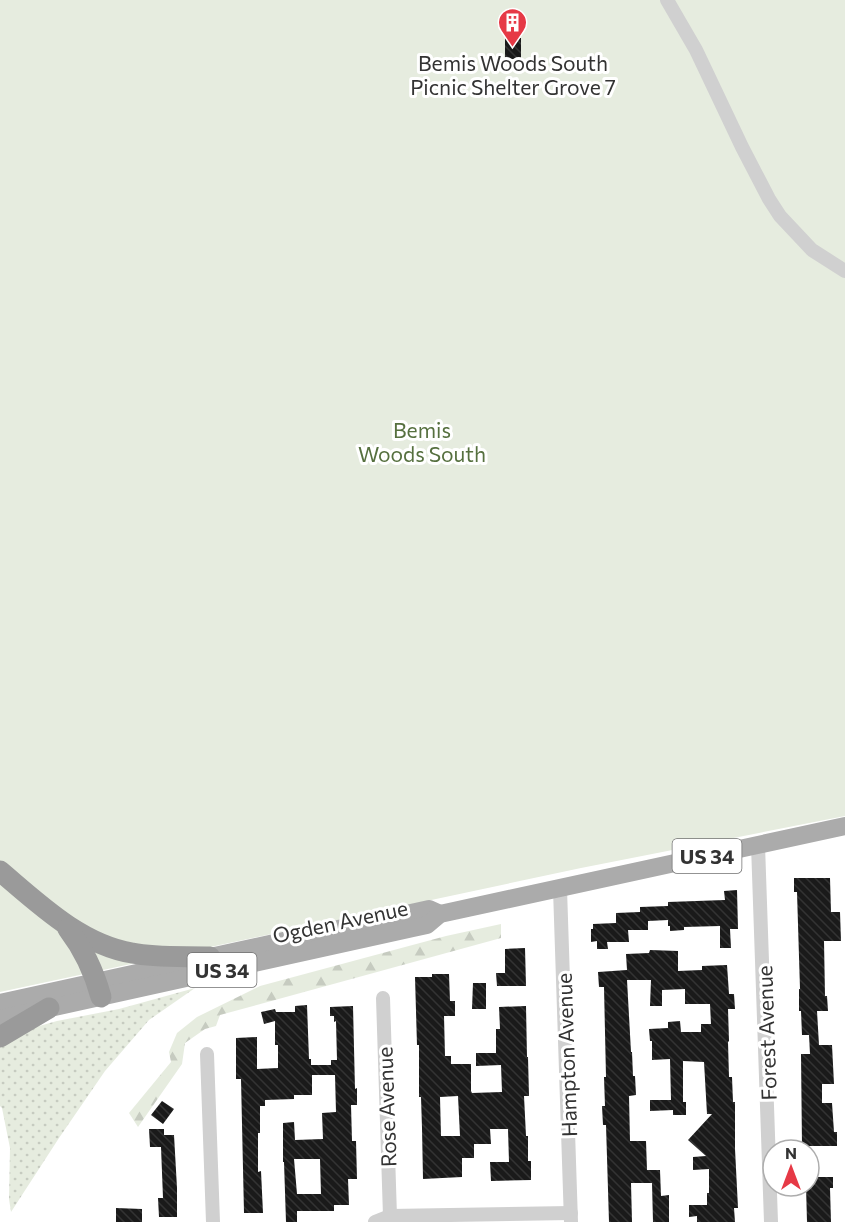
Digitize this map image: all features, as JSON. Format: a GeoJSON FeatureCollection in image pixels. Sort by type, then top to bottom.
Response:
{"type":"FeatureCollection","features":[{"type":"Feature","properties":{"kind":"highway"},"geometry":{"type":"LineString","coordinates":[[0,871],[62,921],[104,945],[132,953],[210,957]]}},
{"type":"Feature","properties":{"kind":"highway"},"geometry":{"type":"LineString","coordinates":[[62,921],[85,955],[99,989]]}},
{"type":"Feature","properties":{"kind":"highway"},"geometry":{"type":"LineString","coordinates":[[0,1037],[49,1008]]}},
{"type":"Feature","properties":{"kind":"main road","name":"Ogden Avenue"},"geometry":{"type":"LineString","coordinates":[[0,1003],[99,989],[427,925],[440,914],[845,826]]}},
{"type":"Feature","properties":{"kind":"main road","name":"Ogden Avenue"},"geometry":{"type":"LineString","coordinates":[[0,1019],[49,1008],[99,989],[210,957],[429,909],[440,914]]}},
{"type":"Feature","properties":{"kind":"street"},"geometry":{"type":"LineString","coordinates":[[667,0],[696,50],[742,147],[780,216],[812,250],[845,271]]}},
{"type":"Feature","properties":{"kind":"street","name":"Forest Avenue"},"geometry":{"type":"LineString","coordinates":[[758,844],[771,1222]]}},
{"type":"Feature","properties":{"kind":"street","name":"Hampton Avenue"},"geometry":{"type":"LineString","coordinates":[[560,889],[571,1217]]}},
{"type":"Feature","properties":{"kind":"street","name":"Rose Avenue"},"geometry":{"type":"LineString","coordinates":[[382,998],[390,1216]]}},
{"type":"Feature","properties":{"kind":"street"},"geometry":{"type":"LineString","coordinates":[[207,1054],[213,1222]]}},
{"type":"Feature","properties":{"kind":"street"},"geometry":{"type":"LineString","coordinates":[[375,1222],[390,1216],[571,1217]]}},
{"type":"Feature","properties":{"kind":"green space","name":"Bemis Woods South"},"geometry":{"type":"Polygon","coordinates":[[[0,0],[845,0],[845,816],[581,868],[0,992],[0,0]]]}},
{"type":"Feature","properties":{"kind":"green space"},"geometry":{"type":"Polygon","coordinates":[[[501,924],[501,938],[220,1015],[216,1026],[205,1029],[185,1043],[182,1064],[138,1127],[129,1113],[171,1062],[169,1052],[177,1033],[197,1017],[260,986],[446,936],[501,924]]]}},
{"type":"Feature","properties":{"kind":"green space"},"geometry":{"type":"Polygon","coordinates":[[[195,988],[149,1020],[105,1071],[11,1212],[10,1148],[0,1106],[0,1037],[57,1021],[119,1009],[195,988]]]}},
{"type":"Feature","properties":{"kind":"building","name":"Bemis Woods South Picnic Shelter Grove 7"},"geometry":{"type":"Polygon","coordinates":[[[505,38],[521,38],[521,59],[505,59],[505,38]]]}},
{"type":"Feature","properties":{"kind":"building"},"geometry":{"type":"Polygon","coordinates":[[[794,878],[830,878],[831,912],[840,912],[841,941],[824,941],[825,996],[827,996],[828,1011],[817,1011],[819,1045],[832,1045],[834,1084],[822,1084],[822,1103],[832,1103],[837,1146],[821,1146],[821,1138],[802,1138],[801,1054],[810,1054],[809,1035],[802,1035],[801,1011],[799,1011],[797,892],[794,892],[794,878]]]}},
{"type":"Feature","properties":{"kind":"building"},"geometry":{"type":"Polygon","coordinates":[[[737,890],[738,929],[730,929],[731,948],[720,948],[720,926],[684,927],[684,930],[670,931],[668,920],[648,921],[648,930],[628,930],[629,942],[607,942],[608,949],[597,949],[597,941],[591,942],[593,924],[616,923],[616,913],[640,912],[640,907],[668,906],[668,902],[725,900],[724,891],[737,890]]]}},
{"type":"Feature","properties":{"kind":"building"},"geometry":{"type":"Polygon","coordinates":[[[525,948],[526,986],[497,986],[496,973],[505,973],[505,949],[525,948]]]}},
{"type":"Feature","properties":{"kind":"building"},"geometry":{"type":"Polygon","coordinates":[[[650,950],[678,951],[678,971],[702,970],[702,966],[727,965],[729,994],[734,994],[735,1009],[728,1009],[728,1042],[729,1077],[732,1077],[733,1102],[735,1102],[738,1208],[734,1208],[735,1222],[697,1222],[697,1216],[689,1217],[689,1205],[707,1205],[707,1193],[709,1193],[709,1169],[693,1170],[693,1157],[706,1156],[688,1140],[712,1114],[707,1114],[704,1062],[683,1061],[683,1102],[686,1102],[686,1115],[673,1115],[673,1110],[650,1111],[650,1100],[671,1100],[670,1059],[652,1060],[652,1041],[650,1041],[649,1029],[668,1028],[668,1022],[680,1021],[681,1032],[701,1032],[701,1024],[711,1024],[710,1004],[685,1004],[685,989],[662,990],[662,1006],[650,1006],[651,980],[627,980],[636,1095],[629,1096],[630,1141],[646,1141],[647,1170],[660,1170],[661,1196],[669,1195],[669,1222],[653,1222],[652,1183],[631,1183],[632,1222],[609,1222],[606,1125],[603,1125],[602,1106],[605,1106],[604,1077],[606,1077],[604,987],[599,987],[598,972],[627,970],[626,954],[649,953],[650,950]]]}},
{"type":"Feature","properties":{"kind":"building"},"geometry":{"type":"Polygon","coordinates":[[[432,974],[449,974],[450,1001],[455,1001],[455,1016],[444,1016],[445,1056],[451,1056],[451,1064],[471,1064],[472,1093],[502,1092],[501,1065],[476,1066],[476,1053],[496,1053],[496,1029],[500,1029],[499,1007],[526,1006],[529,1096],[524,1096],[531,1180],[491,1181],[490,1162],[509,1162],[508,1129],[490,1129],[491,1144],[474,1144],[474,1158],[462,1158],[462,1177],[423,1179],[415,977],[432,977],[432,974]],[[458,1096],[440,1097],[441,1136],[460,1136],[458,1096]]]}},
{"type":"Feature","properties":{"kind":"building"},"geometry":{"type":"Polygon","coordinates":[[[473,983],[486,983],[486,1009],[472,1009],[473,983]]]}},
{"type":"Feature","properties":{"kind":"building"},"geometry":{"type":"Polygon","coordinates":[[[307,1005],[311,1065],[331,1065],[331,1060],[337,1060],[336,1021],[334,1022],[334,1016],[330,1016],[330,1007],[353,1006],[357,1105],[351,1105],[352,1141],[356,1141],[357,1179],[348,1179],[349,1205],[334,1205],[334,1211],[297,1211],[297,1222],[286,1222],[283,1123],[294,1122],[295,1140],[323,1139],[322,1113],[336,1112],[335,1075],[312,1075],[312,1095],[294,1095],[294,1099],[265,1100],[265,1106],[260,1106],[258,1172],[261,1171],[263,1213],[244,1213],[241,1079],[236,1079],[236,1038],[257,1037],[257,1069],[278,1068],[275,1021],[264,1024],[261,1012],[275,1009],[276,1012],[295,1012],[295,1006],[307,1005]],[[294,1159],[297,1194],[321,1194],[320,1159],[294,1159]]]}},
{"type":"Feature","properties":{"kind":"building"},"geometry":{"type":"Polygon","coordinates":[[[162,1101],[174,1109],[163,1124],[151,1115],[162,1101]]]}},
{"type":"Feature","properties":{"kind":"building"},"geometry":{"type":"Polygon","coordinates":[[[149,1129],[164,1129],[164,1135],[174,1135],[177,1217],[159,1217],[158,1198],[163,1198],[161,1147],[150,1147],[149,1129]]]}},
{"type":"Feature","properties":{"kind":"building"},"geometry":{"type":"Polygon","coordinates":[[[821,1177],[833,1177],[833,1188],[830,1188],[831,1222],[807,1222],[806,1198],[821,1198],[821,1177]]]}},
{"type":"Feature","properties":{"kind":"building"},"geometry":{"type":"Polygon","coordinates":[[[116,1208],[142,1209],[142,1222],[116,1222],[116,1208]]]}},
{"type":"Feature","properties":{"kind":"place","name":"Bemis Woods South Picnic Shelter Grove 7"},"geometry":{"type":"Point","coordinates":[513,48]}}]}
